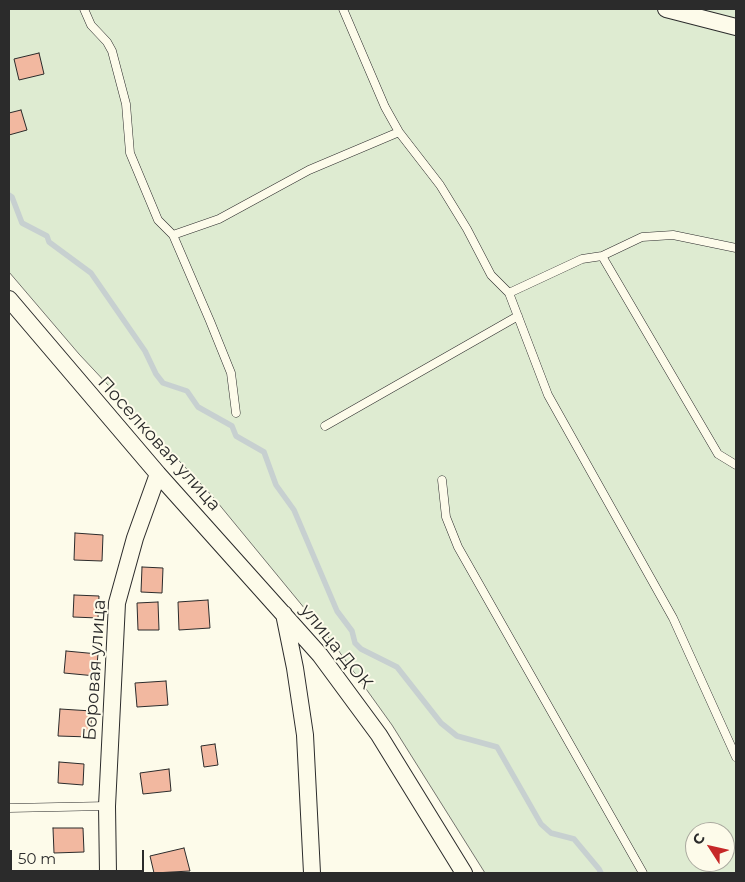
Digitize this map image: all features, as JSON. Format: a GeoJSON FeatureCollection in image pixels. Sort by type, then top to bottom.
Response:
{"type":"FeatureCollection","features":[{"type":"Feature","properties":{"kind":"street"},"geometry":{"type":"LineString","coordinates":[[666,9],[736,27]]}},
{"type":"Feature","properties":{"kind":"street","name":"Поселковая улица"},"geometry":{"type":"LineString","coordinates":[[9,300],[158,474],[284,612]]}},
{"type":"Feature","properties":{"kind":"street","name":"Боровая улица"},"geometry":{"type":"LineString","coordinates":[[108,873],[107,806],[117,603],[135,538],[158,474]]}},
{"type":"Feature","properties":{"kind":"street","name":"улица ДОК"},"geometry":{"type":"LineString","coordinates":[[284,612],[295,668],[304,735],[312,873]]}},
{"type":"Feature","properties":{"kind":"street","name":"улица ДОК"},"geometry":{"type":"LineString","coordinates":[[284,612],[320,655],[379,735],[464,873]]}},
{"type":"Feature","properties":{"kind":"lane"},"geometry":{"type":"LineString","coordinates":[[84,9],[91,25],[107,42],[112,51],[126,104],[130,153],[158,220],[173,235],[231,373],[236,413]]}},
{"type":"Feature","properties":{"kind":"lane"},"geometry":{"type":"LineString","coordinates":[[343,9],[385,107],[399,132],[440,185],[467,229],[491,275],[509,293],[548,395],[673,618],[736,757]]}},
{"type":"Feature","properties":{"kind":"lane"},"geometry":{"type":"LineString","coordinates":[[173,235],[219,219],[309,170],[399,132]]}},
{"type":"Feature","properties":{"kind":"lane"},"geometry":{"type":"LineString","coordinates":[[509,293],[582,259],[602,256],[642,237],[673,235],[736,248]]}},
{"type":"Feature","properties":{"kind":"lane"},"geometry":{"type":"LineString","coordinates":[[602,256],[718,454],[736,465]]}},
{"type":"Feature","properties":{"kind":"lane"},"geometry":{"type":"LineString","coordinates":[[324,426],[518,316]]}},
{"type":"Feature","properties":{"kind":"lane"},"geometry":{"type":"LineString","coordinates":[[442,480],[446,517],[458,547],[643,873]]}},
{"type":"Feature","properties":{"kind":"lane"},"geometry":{"type":"LineString","coordinates":[[9,808],[107,806]]}},
{"type":"Feature","properties":{"kind":"green space"},"geometry":{"type":"Polygon","coordinates":[[[9,9],[736,9],[736,873],[485,873],[392,725],[333,643],[213,497],[79,354],[9,272],[9,9]]]}},
{"type":"Feature","properties":{"kind":"building"},"geometry":{"type":"Polygon","coordinates":[[[39,53],[44,74],[19,80],[14,59],[39,53]]]}},
{"type":"Feature","properties":{"kind":"building"},"geometry":{"type":"Polygon","coordinates":[[[21,110],[27,130],[9,135],[9,113],[21,110]]]}},
{"type":"Feature","properties":{"kind":"building"},"geometry":{"type":"Polygon","coordinates":[[[75,533],[103,535],[102,561],[74,560],[75,533]]]}},
{"type":"Feature","properties":{"kind":"building"},"geometry":{"type":"Polygon","coordinates":[[[142,567],[163,568],[162,593],[141,592],[142,567]]]}},
{"type":"Feature","properties":{"kind":"building"},"geometry":{"type":"Polygon","coordinates":[[[74,595],[99,596],[98,618],[73,617],[74,595]]]}},
{"type":"Feature","properties":{"kind":"building"},"geometry":{"type":"Polygon","coordinates":[[[208,600],[210,628],[179,630],[178,602],[208,600]]]}},
{"type":"Feature","properties":{"kind":"building"},"geometry":{"type":"Polygon","coordinates":[[[158,602],[159,630],[138,630],[137,603],[158,602]]]}},
{"type":"Feature","properties":{"kind":"building"},"geometry":{"type":"Polygon","coordinates":[[[66,651],[98,654],[96,676],[64,673],[66,651]]]}},
{"type":"Feature","properties":{"kind":"building"},"geometry":{"type":"Polygon","coordinates":[[[166,681],[168,705],[137,707],[135,683],[166,681]]]}},
{"type":"Feature","properties":{"kind":"building"},"geometry":{"type":"Polygon","coordinates":[[[60,709],[92,711],[90,737],[58,736],[60,709]]]}},
{"type":"Feature","properties":{"kind":"building"},"geometry":{"type":"Polygon","coordinates":[[[215,744],[218,765],[204,767],[201,746],[215,744]]]}},
{"type":"Feature","properties":{"kind":"building"},"geometry":{"type":"Polygon","coordinates":[[[59,762],[84,764],[83,785],[58,783],[59,762]]]}},
{"type":"Feature","properties":{"kind":"building"},"geometry":{"type":"Polygon","coordinates":[[[169,769],[171,791],[143,794],[140,773],[169,769]]]}},
{"type":"Feature","properties":{"kind":"building"},"geometry":{"type":"Polygon","coordinates":[[[53,828],[83,828],[84,852],[54,853],[53,828]]]}},
{"type":"Feature","properties":{"kind":"building"},"geometry":{"type":"Polygon","coordinates":[[[184,848],[190,871],[154,873],[150,856],[184,848]]]}},
{"type":"Feature","properties":{"kind":"waterway"},"geometry":{"type":"LineString","coordinates":[[9,195],[12,197],[22,223],[47,236],[49,242],[91,273],[145,351],[156,374],[163,383],[187,391],[198,407],[232,426],[236,436],[264,452],[276,485],[294,510],[337,611],[352,631],[355,643],[361,649],[397,667],[441,723],[457,736],[497,747],[541,824],[551,833],[574,839],[601,873]]}}]}
